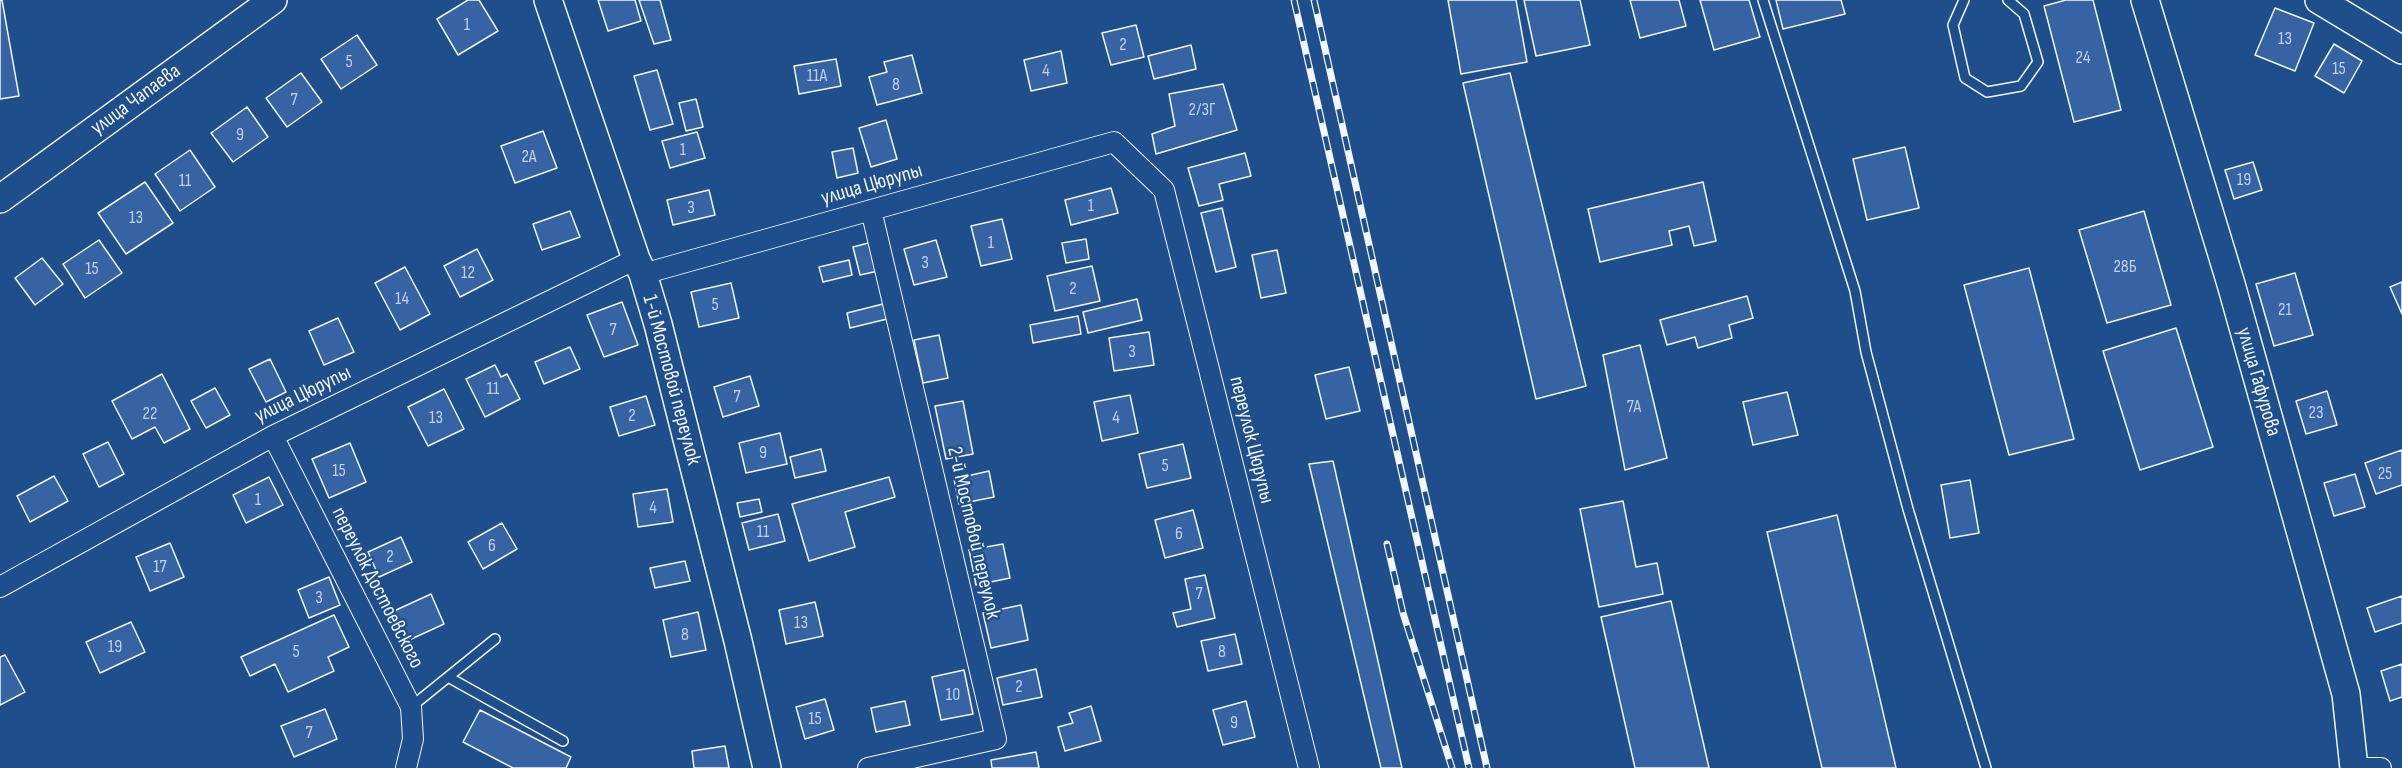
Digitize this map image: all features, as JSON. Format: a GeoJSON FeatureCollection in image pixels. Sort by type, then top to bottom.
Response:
{"type":"FeatureCollection","features":[{"type":"Feature","properties":{"kind":"main road","name":"улица Чапаева"},"geometry":{"type":"LineString","coordinates":[[0,199],[273,0]]}},
{"type":"Feature","properties":{"kind":"main road","name":"1-й Мостовой переулок"},"geometry":{"type":"LineString","coordinates":[[548,0],[658,324],[738,641],[767,768]]}},
{"type":"Feature","properties":{"kind":"main road","name":"улица Гафурова"},"geometry":{"type":"LineString","coordinates":[[2145,0],[2231,284],[2346,694],[2354,768]]}},
{"type":"Feature","properties":{"kind":"main road"},"geometry":{"type":"LineString","coordinates":[[2319,0],[2402,50]]}},
{"type":"Feature","properties":{"kind":"street","name":"улица Цюрупы"},"geometry":{"type":"LineString","coordinates":[[0,587],[273,436],[639,267],[871,210],[1114,142]]}},
{"type":"Feature","properties":{"kind":"street","name":"переулок Цюрупы"},"geometry":{"type":"LineString","coordinates":[[1114,142],[1164,190],[1309,768]]}},
{"type":"Feature","properties":{"kind":"street","name":"2-й Мостовой переулок"},"geometry":{"type":"LineString","coordinates":[[868,768],[996,739],[871,210]]}},
{"type":"Feature","properties":{"kind":"street","name":"переулок Достоевского"},"geometry":{"type":"LineString","coordinates":[[273,436],[411,707],[413,740],[406,768]]}},
{"type":"Feature","properties":{"kind":"street"},"geometry":{"type":"LineString","coordinates":[[2354,768],[2381,768]]}},
{"type":"Feature","properties":{"kind":"lane"},"geometry":{"type":"LineString","coordinates":[[1763,0],[1855,291],[1866,352],[1905,498],[1986,768]]}},
{"type":"Feature","properties":{"kind":"lane"},"geometry":{"type":"LineString","coordinates":[[1964,0],[1953,26],[1965,78],[1987,92],[2021,86],[2038,62],[2024,14],[2008,0]]}},
{"type":"Feature","properties":{"kind":"lane"},"geometry":{"type":"LineString","coordinates":[[411,707],[495,639]]}},
{"type":"Feature","properties":{"kind":"lane"},"geometry":{"type":"LineString","coordinates":[[448,677],[563,741]]}},
{"type":"Feature","properties":{"kind":"building"},"geometry":{"type":"Polygon","coordinates":[[[0,0],[2,0],[19,96],[0,99],[0,0]]]}},
{"type":"Feature","properties":{"kind":"building"},"geometry":{"type":"Polygon","coordinates":[[[468,0],[479,0],[498,31],[458,55],[437,19],[468,0]]]}},
{"type":"Feature","properties":{"kind":"building"},"geometry":{"type":"Polygon","coordinates":[[[598,0],[635,0],[641,21],[608,31],[598,0]]]}},
{"type":"Feature","properties":{"kind":"building"},"geometry":{"type":"Polygon","coordinates":[[[639,0],[660,0],[671,40],[654,44],[639,0]]]}},
{"type":"Feature","properties":{"kind":"building"},"geometry":{"type":"Polygon","coordinates":[[[1448,0],[1516,0],[1527,62],[1461,74],[1448,0]]]}},
{"type":"Feature","properties":{"kind":"building"},"geometry":{"type":"Polygon","coordinates":[[[1524,0],[1580,0],[1590,45],[1536,56],[1524,0]]]}},
{"type":"Feature","properties":{"kind":"building"},"geometry":{"type":"Polygon","coordinates":[[[1630,0],[1679,0],[1686,26],[1640,38],[1630,0]]]}},
{"type":"Feature","properties":{"kind":"building"},"geometry":{"type":"Polygon","coordinates":[[[1700,0],[1749,0],[1760,37],[1714,50],[1700,0]]]}},
{"type":"Feature","properties":{"kind":"building"},"geometry":{"type":"Polygon","coordinates":[[[1776,0],[1841,0],[1845,14],[1783,29],[1776,0]]]}},
{"type":"Feature","properties":{"kind":"building"},"geometry":{"type":"Polygon","coordinates":[[[2066,0],[2093,0],[2121,110],[2074,122],[2044,6],[2066,0]]]}},
{"type":"Feature","properties":{"kind":"building"},"geometry":{"type":"Polygon","coordinates":[[[2275,8],[2314,23],[2295,71],[2255,55],[2275,8]]]}},
{"type":"Feature","properties":{"kind":"building"},"geometry":{"type":"Polygon","coordinates":[[[1136,25],[1144,57],[1111,65],[1102,33],[1136,25]]]}},
{"type":"Feature","properties":{"kind":"building"},"geometry":{"type":"Polygon","coordinates":[[[357,35],[377,65],[341,89],[321,59],[357,35]]]}},
{"type":"Feature","properties":{"kind":"building"},"geometry":{"type":"Polygon","coordinates":[[[2334,44],[2362,61],[2344,93],[2315,76],[2334,44]]]}},
{"type":"Feature","properties":{"kind":"building"},"geometry":{"type":"Polygon","coordinates":[[[1191,45],[1196,69],[1154,79],[1148,56],[1191,45]]]}},
{"type":"Feature","properties":{"kind":"building"},"geometry":{"type":"Polygon","coordinates":[[[1061,51],[1067,83],[1031,91],[1024,60],[1061,51]]]}},
{"type":"Feature","properties":{"kind":"building"},"geometry":{"type":"Polygon","coordinates":[[[912,55],[922,93],[877,105],[869,77],[887,72],[884,62],[912,55]]]}},
{"type":"Feature","properties":{"kind":"building"},"geometry":{"type":"Polygon","coordinates":[[[836,59],[841,86],[799,94],[794,66],[836,59]]]}},
{"type":"Feature","properties":{"kind":"building"},"geometry":{"type":"Polygon","coordinates":[[[657,70],[673,124],[650,130],[634,76],[657,70]]]}},
{"type":"Feature","properties":{"kind":"building"},"geometry":{"type":"Polygon","coordinates":[[[301,73],[322,102],[287,127],[266,98],[301,73]]]}},
{"type":"Feature","properties":{"kind":"building"},"geometry":{"type":"Polygon","coordinates":[[[1510,73],[1586,386],[1536,399],[1463,83],[1510,73]]]}},
{"type":"Feature","properties":{"kind":"building"},"geometry":{"type":"Polygon","coordinates":[[[1223,84],[1237,130],[1156,154],[1152,134],[1175,126],[1169,94],[1223,84]]]}},
{"type":"Feature","properties":{"kind":"building"},"geometry":{"type":"Polygon","coordinates":[[[696,99],[703,127],[686,131],[679,103],[696,99]]]}},
{"type":"Feature","properties":{"kind":"building"},"geometry":{"type":"Polygon","coordinates":[[[247,107],[268,137],[233,162],[211,133],[247,107]]]}},
{"type":"Feature","properties":{"kind":"building"},"geometry":{"type":"Polygon","coordinates":[[[886,120],[897,159],[871,167],[859,128],[886,120]]]}},
{"type":"Feature","properties":{"kind":"building"},"geometry":{"type":"Polygon","coordinates":[[[543,131],[557,168],[515,183],[501,146],[543,131]]]}},
{"type":"Feature","properties":{"kind":"building"},"geometry":{"type":"Polygon","coordinates":[[[697,132],[705,158],[670,168],[662,141],[697,132]]]}},
{"type":"Feature","properties":{"kind":"building"},"geometry":{"type":"Polygon","coordinates":[[[1905,147],[1919,208],[1867,220],[1853,159],[1905,147]]]}},
{"type":"Feature","properties":{"kind":"building"},"geometry":{"type":"Polygon","coordinates":[[[853,148],[858,173],[837,178],[832,152],[853,148]]]}},
{"type":"Feature","properties":{"kind":"building"},"geometry":{"type":"Polygon","coordinates":[[[190,150],[215,187],[180,211],[155,174],[190,150]]]}},
{"type":"Feature","properties":{"kind":"building"},"geometry":{"type":"Polygon","coordinates":[[[1245,153],[1251,176],[1219,184],[1223,200],[1199,206],[1188,168],[1245,153]]]}},
{"type":"Feature","properties":{"kind":"building"},"geometry":{"type":"Polygon","coordinates":[[[2253,162],[2262,190],[2234,199],[2225,170],[2253,162]]]}},
{"type":"Feature","properties":{"kind":"building"},"geometry":{"type":"Polygon","coordinates":[[[145,182],[173,223],[126,254],[98,213],[145,182]]]}},
{"type":"Feature","properties":{"kind":"building"},"geometry":{"type":"Polygon","coordinates":[[[1703,182],[1716,241],[1694,246],[1689,226],[1669,231],[1672,245],[1600,262],[1588,209],[1703,182]]]}},
{"type":"Feature","properties":{"kind":"building"},"geometry":{"type":"Polygon","coordinates":[[[1111,188],[1118,213],[1071,225],[1065,200],[1111,188]]]}},
{"type":"Feature","properties":{"kind":"building"},"geometry":{"type":"Polygon","coordinates":[[[709,190],[715,215],[673,225],[667,200],[709,190]]]}},
{"type":"Feature","properties":{"kind":"building"},"geometry":{"type":"Polygon","coordinates":[[[1222,208],[1236,267],[1216,272],[1201,213],[1222,208]]]}},
{"type":"Feature","properties":{"kind":"building"},"geometry":{"type":"Polygon","coordinates":[[[570,211],[580,237],[542,250],[533,224],[570,211]]]}},
{"type":"Feature","properties":{"kind":"building"},"geometry":{"type":"Polygon","coordinates":[[[2144,211],[2171,305],[2107,323],[2079,230],[2144,211]]]}},
{"type":"Feature","properties":{"kind":"building"},"geometry":{"type":"Polygon","coordinates":[[[1002,219],[1012,259],[981,266],[971,226],[1002,219]]]}},
{"type":"Feature","properties":{"kind":"building"},"geometry":{"type":"Polygon","coordinates":[[[1086,239],[1089,259],[1066,263],[1062,243],[1086,239]]]}},
{"type":"Feature","properties":{"kind":"building"},"geometry":{"type":"Polygon","coordinates":[[[99,240],[122,273],[85,298],[63,264],[99,240]]]}},
{"type":"Feature","properties":{"kind":"building"},"geometry":{"type":"Polygon","coordinates":[[[936,240],[947,277],[914,285],[904,249],[936,240]]]}},
{"type":"Feature","properties":{"kind":"building"},"geometry":{"type":"Polygon","coordinates":[[[872,242],[878,271],[860,275],[853,247],[872,242]]]}},
{"type":"Feature","properties":{"kind":"building"},"geometry":{"type":"Polygon","coordinates":[[[477,249],[493,280],[460,297],[444,266],[477,249]]]}},
{"type":"Feature","properties":{"kind":"building"},"geometry":{"type":"Polygon","coordinates":[[[1277,250],[1286,293],[1261,298],[1252,255],[1277,250]]]}},
{"type":"Feature","properties":{"kind":"building"},"geometry":{"type":"Polygon","coordinates":[[[42,258],[63,284],[35,305],[15,278],[42,258]]]}},
{"type":"Feature","properties":{"kind":"building"},"geometry":{"type":"Polygon","coordinates":[[[849,260],[852,275],[823,282],[819,267],[849,260]]]}},
{"type":"Feature","properties":{"kind":"building"},"geometry":{"type":"Polygon","coordinates":[[[1092,266],[1100,301],[1055,311],[1047,276],[1092,266]]]}},
{"type":"Feature","properties":{"kind":"building"},"geometry":{"type":"Polygon","coordinates":[[[405,267],[430,314],[400,330],[375,283],[405,267]]]}},
{"type":"Feature","properties":{"kind":"building"},"geometry":{"type":"Polygon","coordinates":[[[2029,268],[2074,439],[2009,455],[1964,285],[2029,268]]]}},
{"type":"Feature","properties":{"kind":"building"},"geometry":{"type":"Polygon","coordinates":[[[2295,273],[2313,335],[2274,346],[2256,284],[2295,273]]]}},
{"type":"Feature","properties":{"kind":"building"},"geometry":{"type":"Polygon","coordinates":[[[2402,282],[2402,314],[2390,287],[2402,282]]]}},
{"type":"Feature","properties":{"kind":"building"},"geometry":{"type":"Polygon","coordinates":[[[731,283],[739,318],[699,327],[691,292],[731,283]]]}},
{"type":"Feature","properties":{"kind":"building"},"geometry":{"type":"Polygon","coordinates":[[[1747,296],[1753,318],[1729,325],[1732,338],[1698,348],[1695,337],[1667,345],[1660,320],[1747,296]]]}},
{"type":"Feature","properties":{"kind":"building"},"geometry":{"type":"Polygon","coordinates":[[[1137,299],[1142,320],[1088,333],[1083,312],[1137,299]]]}},
{"type":"Feature","properties":{"kind":"building"},"geometry":{"type":"Polygon","coordinates":[[[622,302],[638,345],[604,357],[587,315],[622,302]]]}},
{"type":"Feature","properties":{"kind":"building"},"geometry":{"type":"Polygon","coordinates":[[[883,304],[887,319],[850,328],[847,313],[883,304]]]}},
{"type":"Feature","properties":{"kind":"building"},"geometry":{"type":"Polygon","coordinates":[[[1078,316],[1081,334],[1033,343],[1030,325],[1078,316]]]}},
{"type":"Feature","properties":{"kind":"building"},"geometry":{"type":"Polygon","coordinates":[[[338,318],[354,352],[324,365],[309,331],[338,318]]]}},
{"type":"Feature","properties":{"kind":"building"},"geometry":{"type":"Polygon","coordinates":[[[2176,328],[2213,447],[2140,470],[2103,351],[2176,328]]]}},
{"type":"Feature","properties":{"kind":"building"},"geometry":{"type":"Polygon","coordinates":[[[1149,332],[1154,365],[1114,371],[1109,338],[1149,332]]]}},
{"type":"Feature","properties":{"kind":"building"},"geometry":{"type":"Polygon","coordinates":[[[939,335],[948,378],[923,383],[914,340],[939,335]]]}},
{"type":"Feature","properties":{"kind":"building"},"geometry":{"type":"Polygon","coordinates":[[[1640,345],[1667,458],[1625,470],[1603,355],[1640,345]]]}},
{"type":"Feature","properties":{"kind":"building"},"geometry":{"type":"Polygon","coordinates":[[[570,347],[580,369],[544,384],[535,362],[570,347]]]}},
{"type":"Feature","properties":{"kind":"building"},"geometry":{"type":"Polygon","coordinates":[[[270,359],[286,392],[266,402],[249,369],[270,359]]]}},
{"type":"Feature","properties":{"kind":"building"},"geometry":{"type":"Polygon","coordinates":[[[495,365],[501,377],[507,374],[520,399],[485,417],[466,379],[495,365]]]}},
{"type":"Feature","properties":{"kind":"building"},"geometry":{"type":"Polygon","coordinates":[[[1349,367],[1360,411],[1326,419],[1315,375],[1349,367]]]}},
{"type":"Feature","properties":{"kind":"building"},"geometry":{"type":"Polygon","coordinates":[[[162,374],[190,429],[164,443],[155,427],[132,439],[112,401],[162,374]]]}},
{"type":"Feature","properties":{"kind":"building"},"geometry":{"type":"Polygon","coordinates":[[[750,376],[759,406],[723,417],[714,387],[750,376]]]}},
{"type":"Feature","properties":{"kind":"building"},"geometry":{"type":"Polygon","coordinates":[[[215,388],[230,415],[206,428],[191,401],[215,388]]]}},
{"type":"Feature","properties":{"kind":"building"},"geometry":{"type":"Polygon","coordinates":[[[444,389],[464,429],[428,446],[408,407],[444,389]]]}},
{"type":"Feature","properties":{"kind":"building"},"geometry":{"type":"Polygon","coordinates":[[[2327,391],[2337,425],[2306,434],[2296,401],[2327,391]]]}},
{"type":"Feature","properties":{"kind":"building"},"geometry":{"type":"Polygon","coordinates":[[[1787,392],[1798,435],[1753,445],[1743,402],[1787,392]]]}},
{"type":"Feature","properties":{"kind":"building"},"geometry":{"type":"Polygon","coordinates":[[[1130,395],[1138,433],[1102,441],[1094,402],[1130,395]]]}},
{"type":"Feature","properties":{"kind":"building"},"geometry":{"type":"Polygon","coordinates":[[[646,396],[655,425],[619,436],[610,407],[646,396]]]}},
{"type":"Feature","properties":{"kind":"building"},"geometry":{"type":"Polygon","coordinates":[[[963,401],[973,454],[946,459],[935,406],[963,401]]]}},
{"type":"Feature","properties":{"kind":"building"},"geometry":{"type":"Polygon","coordinates":[[[780,433],[787,464],[746,473],[739,443],[780,433]]]}},
{"type":"Feature","properties":{"kind":"building"},"geometry":{"type":"Polygon","coordinates":[[[108,442],[124,474],[99,487],[83,454],[108,442]]]}},
{"type":"Feature","properties":{"kind":"building"},"geometry":{"type":"Polygon","coordinates":[[[350,443],[366,482],[329,498],[312,459],[350,443]]]}},
{"type":"Feature","properties":{"kind":"building"},"geometry":{"type":"Polygon","coordinates":[[[1183,444],[1191,478],[1147,488],[1139,454],[1183,444]]]}},
{"type":"Feature","properties":{"kind":"building"},"geometry":{"type":"Polygon","coordinates":[[[821,449],[826,471],[795,478],[790,457],[821,449]]]}},
{"type":"Feature","properties":{"kind":"building"},"geometry":{"type":"Polygon","coordinates":[[[2402,450],[2402,485],[2376,494],[2365,463],[2402,450]]]}},
{"type":"Feature","properties":{"kind":"building"},"geometry":{"type":"Polygon","coordinates":[[[1333,461],[1402,768],[1381,768],[1309,464],[1333,461]]]}},
{"type":"Feature","properties":{"kind":"building"},"geometry":{"type":"Polygon","coordinates":[[[989,471],[994,497],[959,504],[954,479],[989,471]]]}},
{"type":"Feature","properties":{"kind":"building"},"geometry":{"type":"Polygon","coordinates":[[[2355,474],[2365,507],[2334,516],[2324,483],[2355,474]]]}},
{"type":"Feature","properties":{"kind":"building"},"geometry":{"type":"Polygon","coordinates":[[[54,476],[68,501],[30,522],[17,496],[54,476]]]}},
{"type":"Feature","properties":{"kind":"building"},"geometry":{"type":"Polygon","coordinates":[[[269,477],[283,505],[246,523],[233,495],[269,477]]]}},
{"type":"Feature","properties":{"kind":"building"},"geometry":{"type":"Polygon","coordinates":[[[889,477],[895,497],[845,512],[855,547],[809,561],[792,504],[889,477]]]}},
{"type":"Feature","properties":{"kind":"building"},"geometry":{"type":"Polygon","coordinates":[[[1970,480],[1979,533],[1950,538],[1941,485],[1970,480]]]}},
{"type":"Feature","properties":{"kind":"building"},"geometry":{"type":"Polygon","coordinates":[[[667,489],[673,522],[638,527],[633,494],[667,489]]]}},
{"type":"Feature","properties":{"kind":"building"},"geometry":{"type":"Polygon","coordinates":[[[759,499],[762,512],[740,517],[737,503],[759,499]]]}},
{"type":"Feature","properties":{"kind":"building"},"geometry":{"type":"Polygon","coordinates":[[[1623,501],[1636,567],[1657,563],[1663,594],[1599,607],[1580,509],[1623,501]]]}},
{"type":"Feature","properties":{"kind":"building"},"geometry":{"type":"Polygon","coordinates":[[[1193,510],[1203,548],[1165,558],[1155,520],[1193,510]]]}},
{"type":"Feature","properties":{"kind":"building"},"geometry":{"type":"Polygon","coordinates":[[[778,514],[785,541],[749,550],[742,523],[778,514]]]}},
{"type":"Feature","properties":{"kind":"building"},"geometry":{"type":"Polygon","coordinates":[[[1837,515],[1896,768],[1822,768],[1767,532],[1837,515]]]}},
{"type":"Feature","properties":{"kind":"building"},"geometry":{"type":"Polygon","coordinates":[[[502,523],[517,549],[483,569],[468,542],[502,523]]]}},
{"type":"Feature","properties":{"kind":"building"},"geometry":{"type":"Polygon","coordinates":[[[401,537],[412,562],[379,577],[368,552],[401,537]]]}},
{"type":"Feature","properties":{"kind":"building"},"geometry":{"type":"Polygon","coordinates":[[[170,543],[184,577],[150,591],[136,557],[170,543]]]}},
{"type":"Feature","properties":{"kind":"building"},"geometry":{"type":"Polygon","coordinates":[[[1003,544],[1010,578],[976,585],[969,550],[1003,544]]]}},
{"type":"Feature","properties":{"kind":"building"},"geometry":{"type":"Polygon","coordinates":[[[685,561],[690,581],[655,588],[650,568],[685,561]]]}},
{"type":"Feature","properties":{"kind":"building"},"geometry":{"type":"Polygon","coordinates":[[[1205,575],[1215,618],[1177,627],[1173,613],[1191,609],[1185,579],[1205,575]]]}},
{"type":"Feature","properties":{"kind":"building"},"geometry":{"type":"Polygon","coordinates":[[[329,577],[340,605],[309,618],[298,590],[329,577]]]}},
{"type":"Feature","properties":{"kind":"building"},"geometry":{"type":"Polygon","coordinates":[[[431,594],[444,624],[407,641],[394,611],[431,594]]]}},
{"type":"Feature","properties":{"kind":"building"},"geometry":{"type":"Polygon","coordinates":[[[2402,596],[2402,623],[2375,632],[2367,608],[2402,596]]]}},
{"type":"Feature","properties":{"kind":"building"},"geometry":{"type":"Polygon","coordinates":[[[1671,601],[1709,768],[1635,768],[1601,617],[1671,601]]]}},
{"type":"Feature","properties":{"kind":"building"},"geometry":{"type":"Polygon","coordinates":[[[815,602],[823,636],[786,644],[779,610],[815,602]]]}},
{"type":"Feature","properties":{"kind":"building"},"geometry":{"type":"Polygon","coordinates":[[[1021,605],[1028,640],[991,648],[983,613],[1021,605]]]}},
{"type":"Feature","properties":{"kind":"building"},"geometry":{"type":"Polygon","coordinates":[[[698,612],[706,650],[671,657],[663,620],[698,612]]]}},
{"type":"Feature","properties":{"kind":"building"},"geometry":{"type":"Polygon","coordinates":[[[334,615],[349,647],[328,657],[334,671],[288,692],[275,664],[250,676],[241,657],[334,615]]]}},
{"type":"Feature","properties":{"kind":"building"},"geometry":{"type":"Polygon","coordinates":[[[131,622],[145,652],[100,673],[86,642],[131,622]]]}},
{"type":"Feature","properties":{"kind":"building"},"geometry":{"type":"Polygon","coordinates":[[[1235,634],[1242,664],[1208,671],[1201,641],[1235,634]]]}},
{"type":"Feature","properties":{"kind":"building"},"geometry":{"type":"Polygon","coordinates":[[[5,655],[25,692],[0,705],[0,657],[5,655]]]}},
{"type":"Feature","properties":{"kind":"building"},"geometry":{"type":"Polygon","coordinates":[[[2402,664],[2402,697],[2390,701],[2381,671],[2402,664]]]}},
{"type":"Feature","properties":{"kind":"building"},"geometry":{"type":"Polygon","coordinates":[[[1036,669],[1042,697],[1003,705],[997,678],[1036,669]]]}},
{"type":"Feature","properties":{"kind":"building"},"geometry":{"type":"Polygon","coordinates":[[[964,670],[973,714],[941,720],[932,677],[964,670]]]}},
{"type":"Feature","properties":{"kind":"building"},"geometry":{"type":"Polygon","coordinates":[[[825,699],[834,730],[805,739],[796,707],[825,699]]]}},
{"type":"Feature","properties":{"kind":"building"},"geometry":{"type":"Polygon","coordinates":[[[905,701],[910,725],[876,732],[871,708],[905,701]]]}},
{"type":"Feature","properties":{"kind":"building"},"geometry":{"type":"Polygon","coordinates":[[[1246,701],[1255,737],[1223,745],[1213,710],[1246,701]]]}},
{"type":"Feature","properties":{"kind":"building"},"geometry":{"type":"Polygon","coordinates":[[[1091,706],[1101,741],[1065,751],[1058,727],[1073,723],[1069,713],[1091,706]]]}},
{"type":"Feature","properties":{"kind":"building"},"geometry":{"type":"Polygon","coordinates":[[[325,709],[337,739],[294,757],[281,726],[325,709]]]}},
{"type":"Feature","properties":{"kind":"building"},"geometry":{"type":"Polygon","coordinates":[[[480,710],[571,757],[566,768],[513,768],[463,742],[480,710]]]}},
{"type":"Feature","properties":{"kind":"building"},"geometry":{"type":"Polygon","coordinates":[[[725,746],[729,768],[694,768],[692,751],[725,746]]]}},
{"type":"Feature","properties":{"kind":"building"},"geometry":{"type":"Polygon","coordinates":[[[1036,752],[1039,768],[992,768],[991,760],[1036,752]]]}},
{"type":"Feature","properties":{"kind":"railway"},"geometry":{"type":"LineString","coordinates":[[1294,0],[1469,768]]}},
{"type":"Feature","properties":{"kind":"railway"},"geometry":{"type":"LineString","coordinates":[[1314,0],[1487,768]]}},
{"type":"Feature","properties":{"kind":"railway"},"geometry":{"type":"LineString","coordinates":[[1387,544],[1403,613],[1452,768]]}}]}
